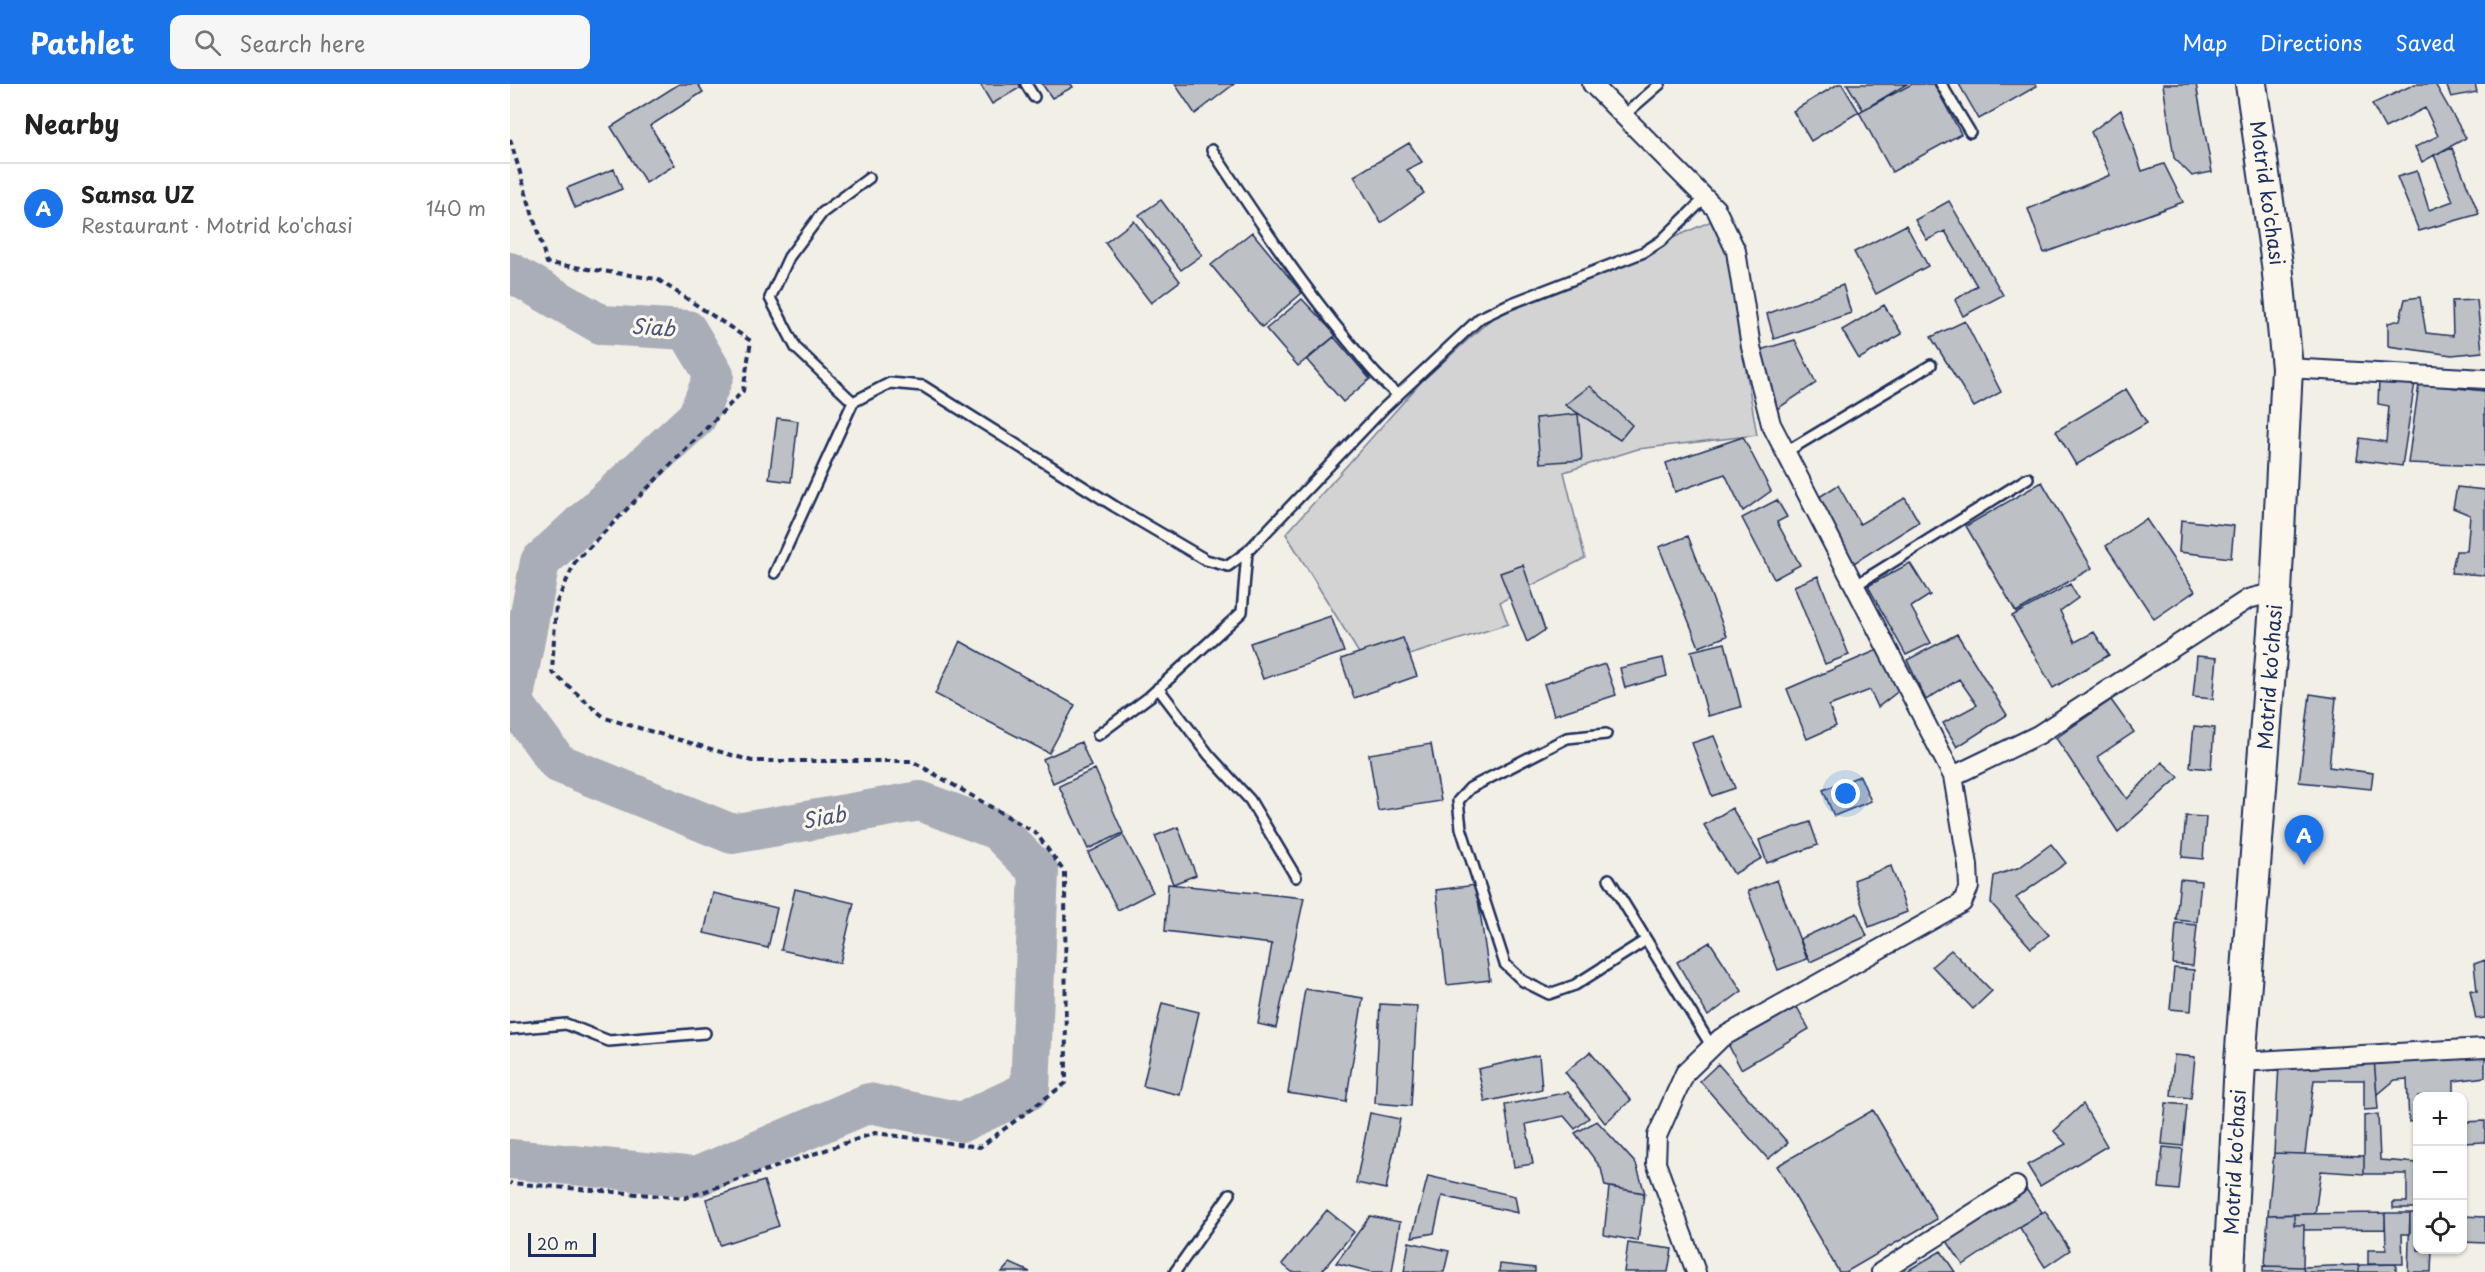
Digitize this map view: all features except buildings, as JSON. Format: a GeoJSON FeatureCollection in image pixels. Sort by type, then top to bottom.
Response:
{"type":"FeatureCollection","features":[{"type":"Feature","properties":{"kind":"main road","name":"Motrid ko'chasi"},"geometry":{"type":"LineString","coordinates":[[2229,1272],[2240,1062],[2276,592],[2287,368],[2277,264],[2251,84]]}},
{"type":"Feature","properties":{"kind":"street"},"geometry":{"type":"LineString","coordinates":[[1593,84],[1716,209],[1736,251],[1751,347],[1771,423],[1953,776],[1968,865],[1969,887],[1962,903],[1720,1038],[1685,1073],[1657,1136],[1656,1163],[1696,1272]]}},
{"type":"Feature","properties":{"kind":"street"},"geometry":{"type":"LineString","coordinates":[[2287,368],[2485,379]]}},
{"type":"Feature","properties":{"kind":"street"},"geometry":{"type":"LineString","coordinates":[[1953,776],[2038,735],[2248,599],[2276,592]]}},
{"type":"Feature","properties":{"kind":"street"},"geometry":{"type":"LineString","coordinates":[[2240,1062],[2485,1048]]}},
{"type":"Feature","properties":{"kind":"street"},"geometry":{"type":"LineString","coordinates":[[1881,1272],[2016,1186]]}},
{"type":"Feature","properties":{"kind":"lane"},"geometry":{"type":"LineString","coordinates":[[1026,84],[1034,97]]}},
{"type":"Feature","properties":{"kind":"lane"},"geometry":{"type":"LineString","coordinates":[[1623,116],[1660,84]]}},
{"type":"Feature","properties":{"kind":"lane"},"geometry":{"type":"LineString","coordinates":[[1941,84],[1970,132]]}},
{"type":"Feature","properties":{"kind":"lane"},"geometry":{"type":"LineString","coordinates":[[1212,150],[1322,310],[1382,382],[1398,395]]}},
{"type":"Feature","properties":{"kind":"lane"},"geometry":{"type":"LineString","coordinates":[[853,402],[796,348],[770,298],[789,257],[822,213],[869,178]]}},
{"type":"Feature","properties":{"kind":"lane"},"geometry":{"type":"LineString","coordinates":[[775,573],[853,402],[890,383],[923,386],[1114,506],[1206,560],[1228,566],[1246,552],[1398,395],[1480,318],[1507,305],[1644,252],[1661,241],[1705,198]]}},
{"type":"Feature","properties":{"kind":"lane"},"geometry":{"type":"LineString","coordinates":[[1786,452],[1931,365]]}},
{"type":"Feature","properties":{"kind":"lane"},"geometry":{"type":"LineString","coordinates":[[1856,585],[2028,478]]}},
{"type":"Feature","properties":{"kind":"lane"},"geometry":{"type":"LineString","coordinates":[[1098,735],[1158,688],[1242,612],[1246,552]]}},
{"type":"Feature","properties":{"kind":"lane"},"geometry":{"type":"LineString","coordinates":[[1158,688],[1209,755],[1250,800],[1296,877]]}},
{"type":"Feature","properties":{"kind":"lane"},"geometry":{"type":"LineString","coordinates":[[1606,734],[1567,738],[1470,788],[1458,801],[1461,828],[1505,964],[1523,981],[1549,994],[1575,985],[1646,940]]}},
{"type":"Feature","properties":{"kind":"lane"},"geometry":{"type":"LineString","coordinates":[[1608,879],[1712,1047]]}},
{"type":"Feature","properties":{"kind":"lane"},"geometry":{"type":"LineString","coordinates":[[510,1029],[566,1024],[609,1041],[705,1033]]}},
{"type":"Feature","properties":{"kind":"lane"},"geometry":{"type":"LineString","coordinates":[[1175,1272],[1230,1194]]}},
{"type":"Feature","properties":{"kind":"path"},"geometry":{"type":"LineString","coordinates":[[510,139],[547,263],[657,279],[752,340],[743,391],[575,561],[556,604],[552,672],[605,718],[752,761],[912,761],[1036,832],[1065,873],[1066,1071],[1066,1083],[980,1147],[875,1133],[685,1198],[510,1183]]}},
{"type":"Feature","properties":{"kind":"shaded area"},"geometry":{"type":"Polygon","coordinates":[[[1720,217],[1757,435],[1638,449],[1564,472],[1585,558],[1500,602],[1508,624],[1368,668],[1286,534],[1421,382],[1491,319],[1720,217]]]}},
{"type":"Feature","properties":{"kind":"waterway","name":"Siab"},"geometry":{"type":"LineString","coordinates":[[510,272],[602,325],[687,330],[714,375],[697,417],[540,562],[513,702],[558,763],[732,834],[920,801],[997,830],[1039,872],[1030,1090],[962,1122],[869,1103],[696,1177],[510,1159]]}},
{"type":"Feature","properties":{"kind":"place","name":"Samsa UZ"},"geometry":{"type":"Point","coordinates":[2304,865]}}]}
